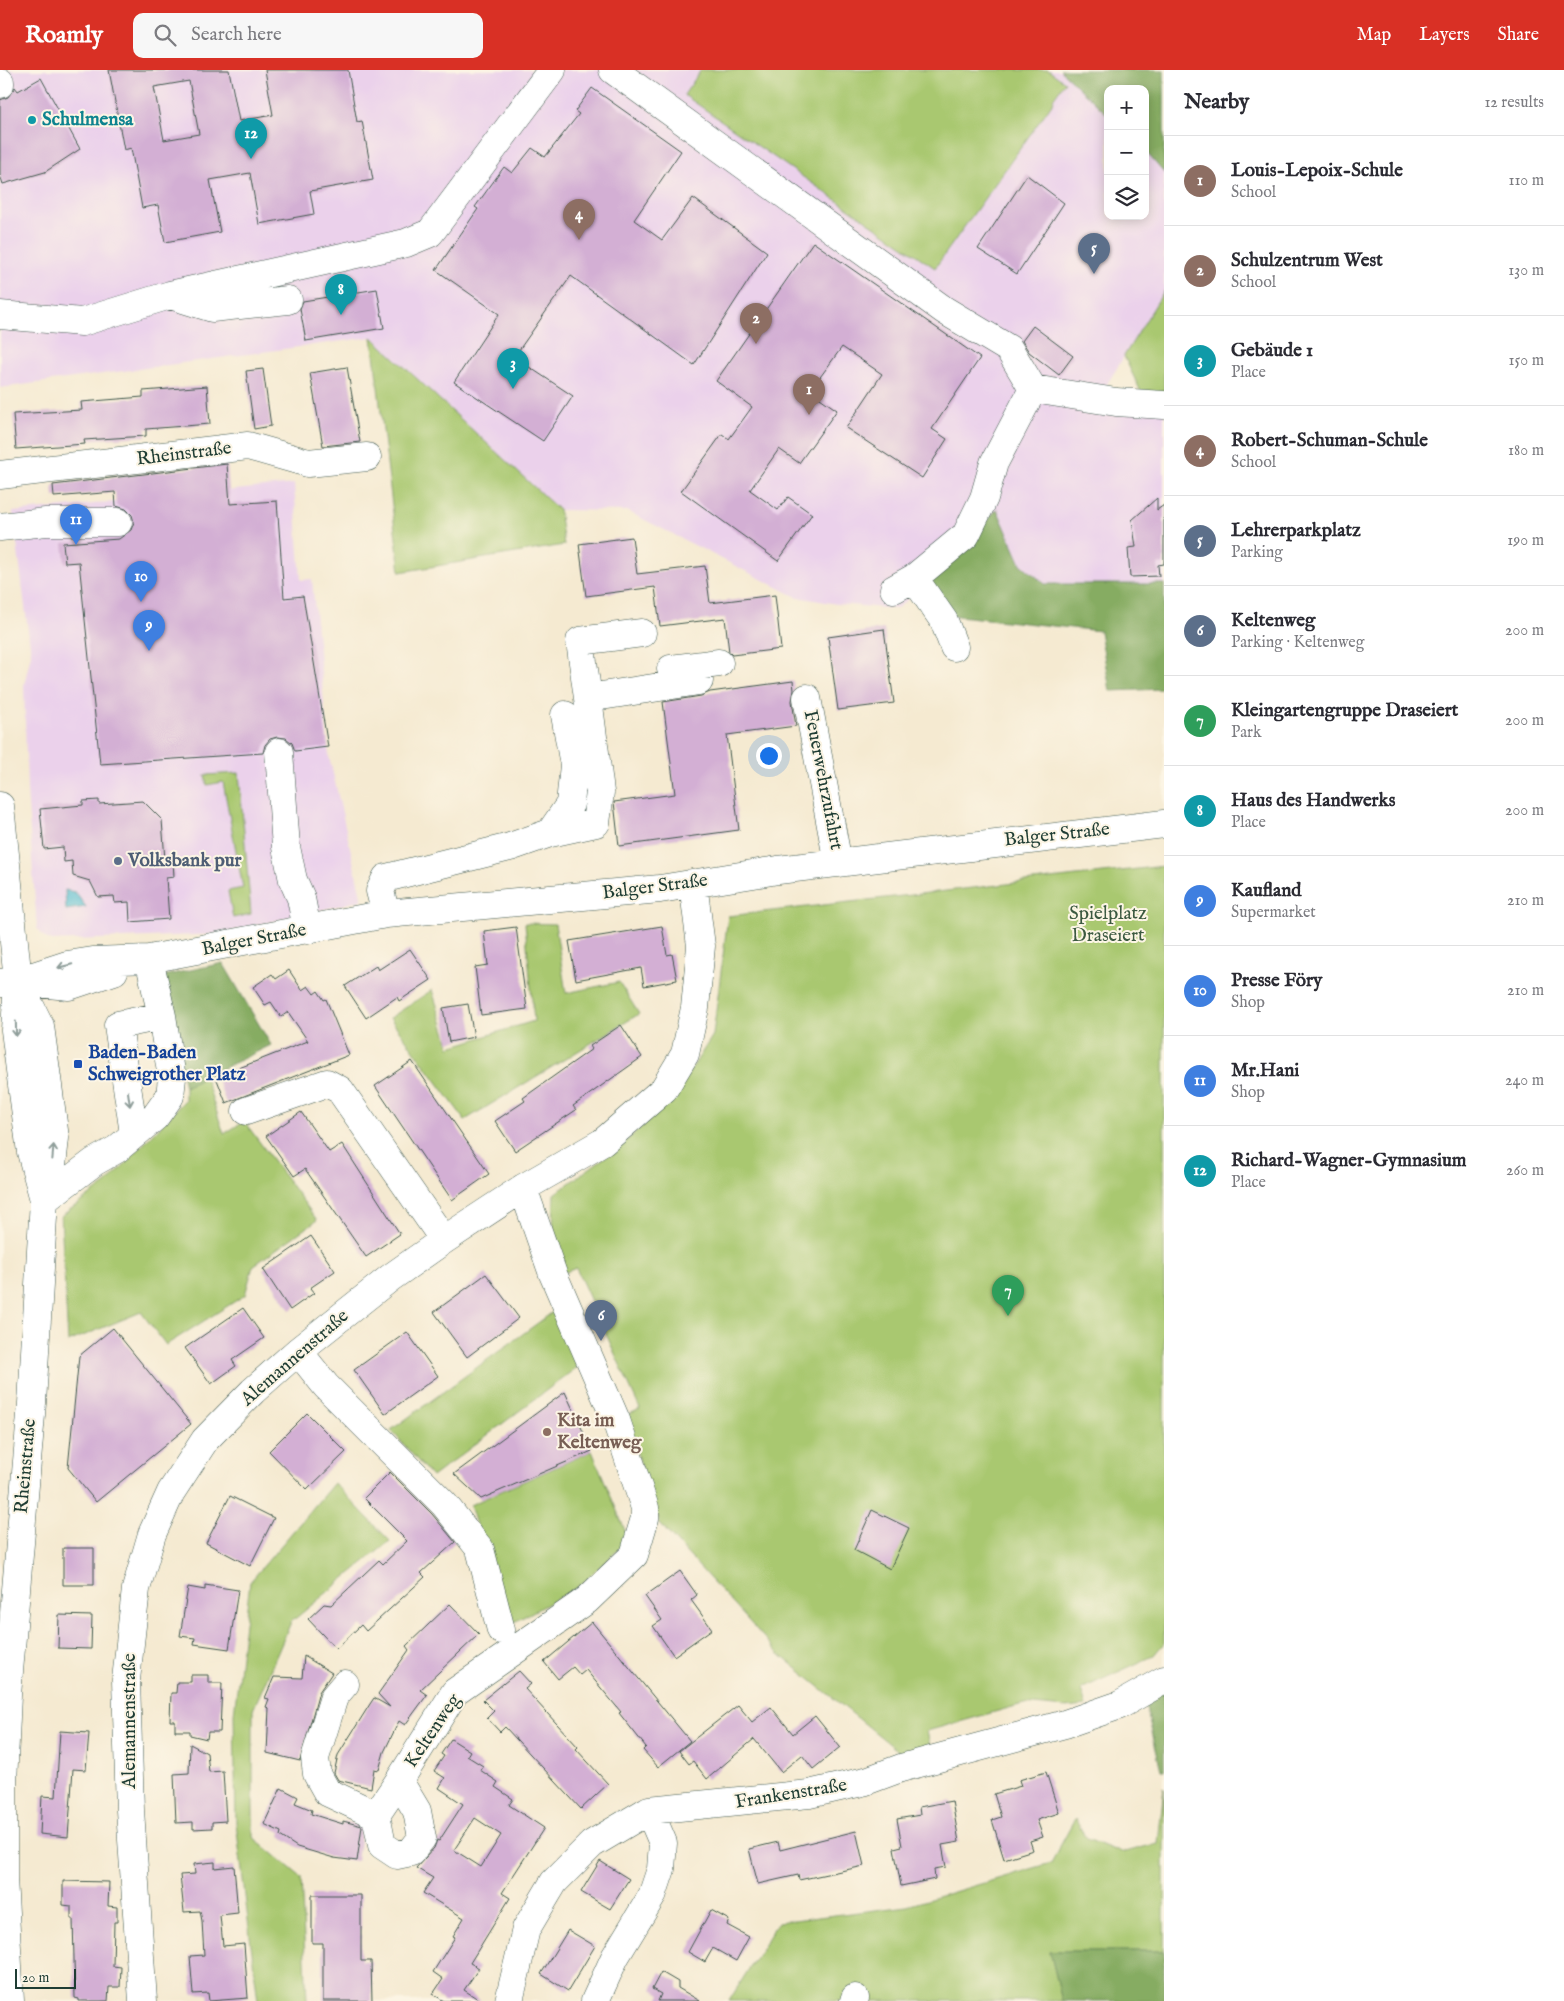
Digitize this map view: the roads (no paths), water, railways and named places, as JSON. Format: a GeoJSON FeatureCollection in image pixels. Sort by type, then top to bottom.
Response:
{"type":"FeatureCollection","features":[{"type":"Feature","properties":{"kind":"street"},"geometry":{"type":"LineString","coordinates":[[0,315],[82,322],[170,295],[406,242],[430,234],[552,70]]}},
{"type":"Feature","properties":{"kind":"street"},"geometry":{"type":"LineString","coordinates":[[613,70],[944,310],[1009,349],[1033,389]]}},
{"type":"Feature","properties":{"kind":"street"},"geometry":{"type":"LineString","coordinates":[[170,295],[212,308],[288,300]]}},
{"type":"Feature","properties":{"kind":"street"},"geometry":{"type":"LineString","coordinates":[[1033,389],[1116,402],[1131,401],[1164,405]]}},
{"type":"Feature","properties":{"kind":"street"},"geometry":{"type":"LineString","coordinates":[[954,647],[944,621],[904,583],[966,535],[984,498],[994,463],[1033,389]]}},
{"type":"Feature","properties":{"kind":"street","name":"Rheinstraße"},"geometry":{"type":"LineString","coordinates":[[0,475],[248,446],[308,463],[367,457]]}},
{"type":"Feature","properties":{"kind":"street"},"geometry":{"type":"LineString","coordinates":[[0,527],[46,522],[118,522]]}},
{"type":"Feature","properties":{"kind":"street"},"geometry":{"type":"LineString","coordinates":[[386,914],[380,891],[386,878],[510,847],[550,833],[596,823],[600,792],[580,641],[642,633]]}},
{"type":"Feature","properties":{"kind":"street"},"geometry":{"type":"LineString","coordinates":[[587,689],[719,663]]}},
{"type":"Feature","properties":{"kind":"street"},"geometry":{"type":"LineString","coordinates":[[587,689],[699,681]]}},
{"type":"Feature","properties":{"kind":"street","name":"Feuerwehrzufahrt"},"geometry":{"type":"LineString","coordinates":[[807,698],[838,863]]}},
{"type":"Feature","properties":{"kind":"street"},"geometry":{"type":"LineString","coordinates":[[550,833],[570,804],[574,765],[565,715]]}},
{"type":"Feature","properties":{"kind":"street"},"geometry":{"type":"LineString","coordinates":[[279,752],[286,847],[293,880],[301,898],[307,930]]}},
{"type":"Feature","properties":{"kind":"street","name":"Rheinstraße"},"geometry":{"type":"LineString","coordinates":[[0,806],[9,982],[40,1026],[55,1138],[52,1166],[44,1200],[32,1403],[7,1695],[3,1878],[10,2001]]}},
{"type":"Feature","properties":{"kind":"street","name":"Balger Straße"},"geometry":{"type":"LineString","coordinates":[[9,982],[67,965],[93,961],[148,959],[386,914],[660,889],[838,863],[1164,824]]}},
{"type":"Feature","properties":{"kind":"street","name":"Alemannenstraße"},"geometry":{"type":"LineString","coordinates":[[144,2001],[130,1810],[126,1680],[136,1589],[152,1534],[171,1492],[205,1440],[252,1391],[298,1351],[390,1278],[444,1240],[523,1188],[603,1142],[664,1089],[685,1054],[695,1008],[701,946],[693,883]]}},
{"type":"Feature","properties":{"kind":"street"},"geometry":{"type":"LineString","coordinates":[[44,1200],[94,1162],[117,1149],[155,1117],[170,1096],[172,1078],[162,1016],[148,959]]}},
{"type":"Feature","properties":{"kind":"street"},"geometry":{"type":"LineString","coordinates":[[134,1134],[118,1025],[162,1016]]}},
{"type":"Feature","properties":{"kind":"street"},"geometry":{"type":"LineString","coordinates":[[246,1111],[327,1083],[340,1090],[444,1240]]}},
{"type":"Feature","properties":{"kind":"street","name":"Keltenweg"},"geometry":{"type":"LineString","coordinates":[[399,1781],[417,1811],[422,1838],[411,1852],[397,1855],[382,1845],[376,1816],[456,1692],[588,1600],[634,1555],[645,1518],[645,1508],[616,1420],[553,1274],[523,1188]]}},
{"type":"Feature","properties":{"kind":"street"},"geometry":{"type":"LineString","coordinates":[[298,1351],[326,1386],[444,1504],[480,1549],[501,1630]]}},
{"type":"Feature","properties":{"kind":"street","name":"Frankenstraße"},"geometry":{"type":"LineString","coordinates":[[509,2001],[526,1929],[554,1882],[592,1844],[649,1810],[809,1794],[866,1781],[901,1768],[1065,1724],[1120,1705],[1164,1680]]}},
{"type":"Feature","properties":{"kind":"street"},"geometry":{"type":"LineString","coordinates":[[345,1684],[334,1697],[315,1758],[317,1774],[328,1792],[376,1816]]}},
{"type":"Feature","properties":{"kind":"street"},"geometry":{"type":"LineString","coordinates":[[595,2001],[614,1957],[652,1896],[661,1869],[663,1843],[649,1810]]}},
{"type":"Feature","properties":{"kind":"water"},"geometry":{"type":"Polygon","coordinates":[[[65,890],[75,892],[86,907],[66,910],[65,890]]]}},
{"type":"Feature","properties":{"kind":"place","name":"Schulmensa"},"geometry":{"type":"Point","coordinates":[32,120]}},
{"type":"Feature","properties":{"kind":"place","name":"Richard-Wagner-Gymnasium"},"geometry":{"type":"Point","coordinates":[251,159]}},
{"type":"Feature","properties":{"kind":"place","name":"Robert-Schuman-Schule"},"geometry":{"type":"Point","coordinates":[579,240]}},
{"type":"Feature","properties":{"kind":"place","name":"Lehrerparkplatz"},"geometry":{"type":"Point","coordinates":[1094,274]}},
{"type":"Feature","properties":{"kind":"place","name":"Haus des Handwerks"},"geometry":{"type":"Point","coordinates":[341,315]}},
{"type":"Feature","properties":{"kind":"place","name":"Schulzentrum West"},"geometry":{"type":"Point","coordinates":[756,344]}},
{"type":"Feature","properties":{"kind":"place","name":"Gebäude 1"},"geometry":{"type":"Point","coordinates":[513,389]}},
{"type":"Feature","properties":{"kind":"place","name":"Louis-Lepoix-Schule"},"geometry":{"type":"Point","coordinates":[809,415]}},
{"type":"Feature","properties":{"kind":"place","name":"Mr.Hani"},"geometry":{"type":"Point","coordinates":[76,545]}},
{"type":"Feature","properties":{"kind":"place","name":"Presse Föry"},"geometry":{"type":"Point","coordinates":[141,602]}},
{"type":"Feature","properties":{"kind":"place","name":"Kaufland"},"geometry":{"type":"Point","coordinates":[149,651]}},
{"type":"Feature","properties":{"kind":"place","name":"Volksbank pur"},"geometry":{"type":"Point","coordinates":[118,861]}},
{"type":"Feature","properties":{"kind":"place","name":"Baden-Baden Schweigrother Platz"},"geometry":{"type":"Point","coordinates":[78,1064]}},
{"type":"Feature","properties":{"kind":"place","name":"Kleingartengruppe Draseiert"},"geometry":{"type":"Point","coordinates":[1008,1316]}},
{"type":"Feature","properties":{"kind":"place","name":"Keltenweg"},"geometry":{"type":"Point","coordinates":[601,1341]}},
{"type":"Feature","properties":{"kind":"place","name":"Kita im Keltenweg"},"geometry":{"type":"Point","coordinates":[547,1432]}},
{"type":"Feature","properties":{"kind":"park label","name":"Spielplatz Draseiert"},"geometry":{"type":"Point","coordinates":[1108,925]}}]}
